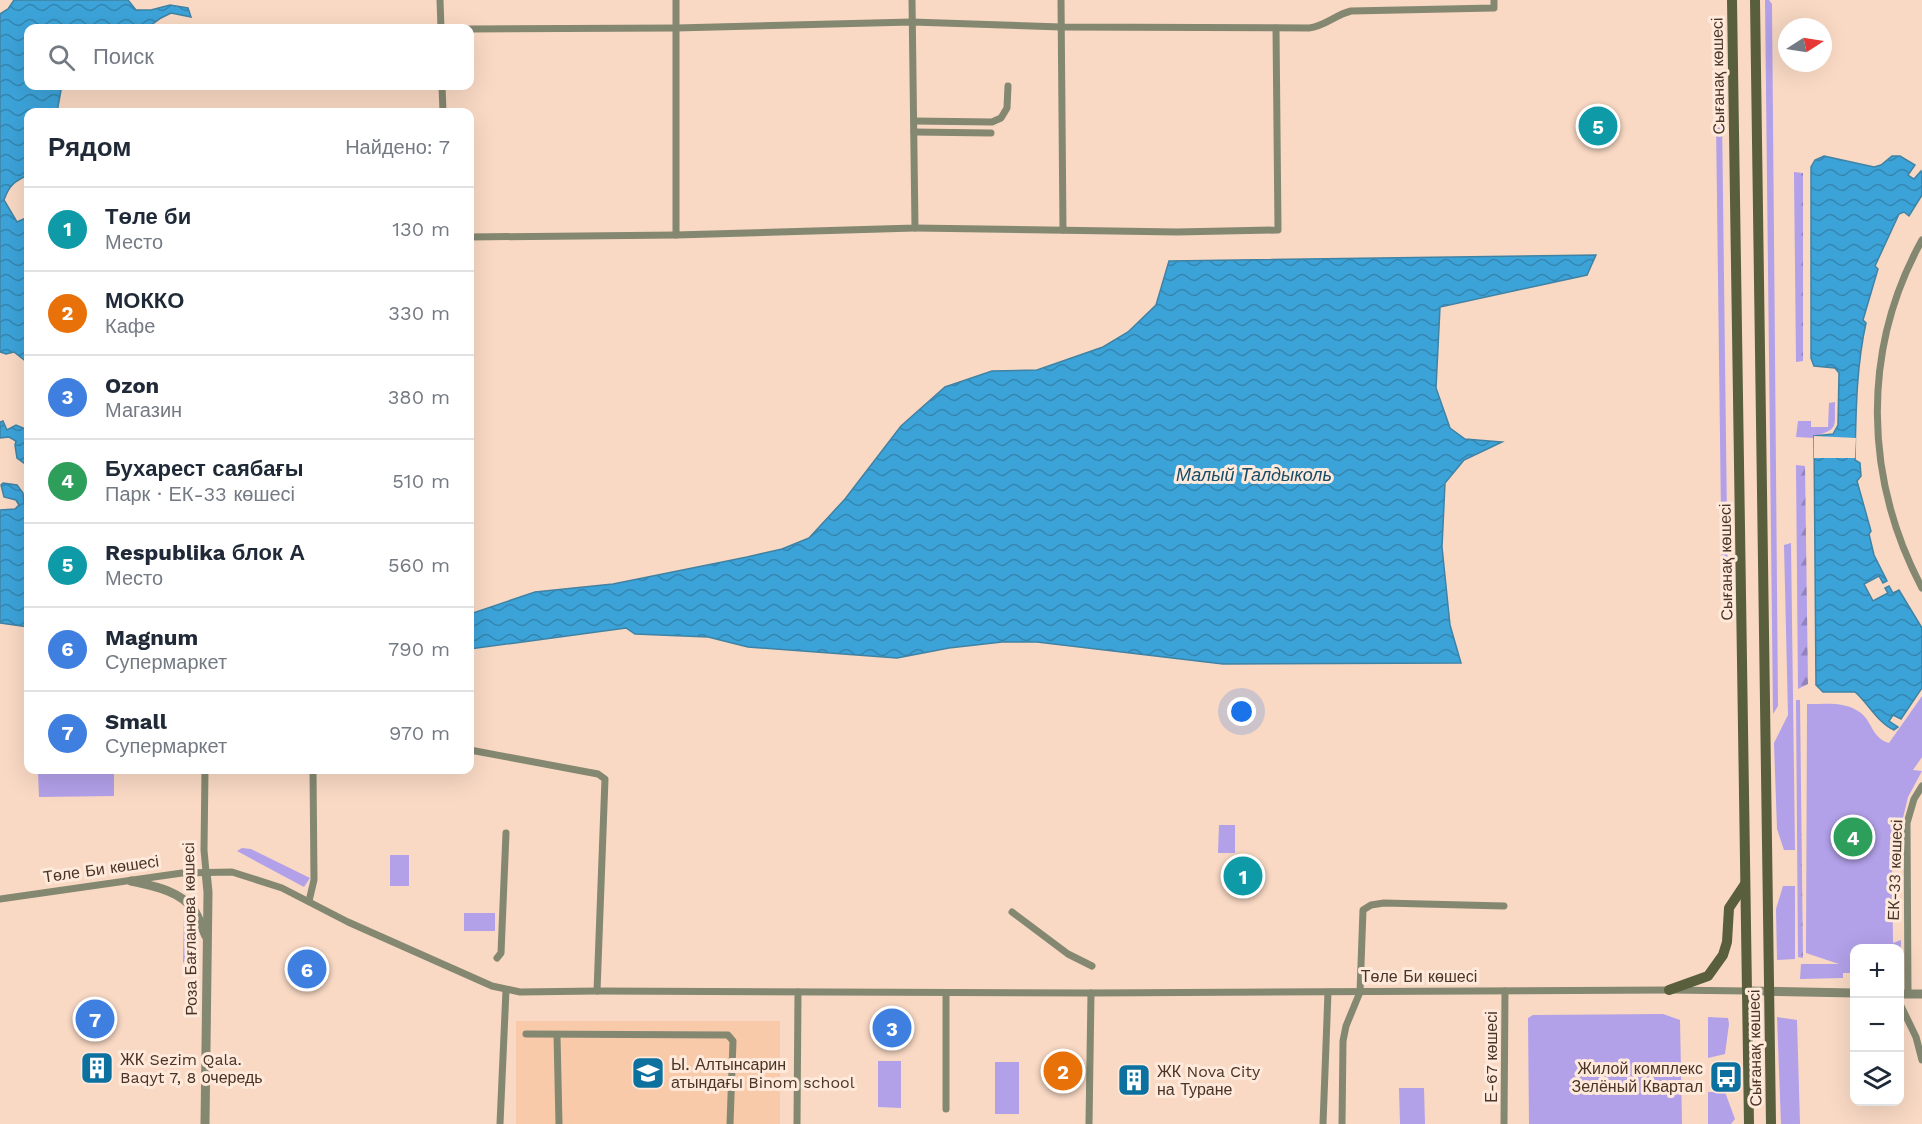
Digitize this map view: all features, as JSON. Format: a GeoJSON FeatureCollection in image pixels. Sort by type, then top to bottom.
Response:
{"type":"FeatureCollection","features":[{"type":"Feature","properties":{"kind":"main road","name":"Сығанақ көшесі"},"geometry":{"type":"LineString","coordinates":[[1732,0],[1749,1124]]}},
{"type":"Feature","properties":{"kind":"main road","name":"Сығанақ көшесі"},"geometry":{"type":"LineString","coordinates":[[1755,0],[1771,1124]]}},
{"type":"Feature","properties":{"kind":"main road"},"geometry":{"type":"LineString","coordinates":[[1669,990],[1708,976],[1723,955],[1727,942],[1729,908],[1745,884]]}},
{"type":"Feature","properties":{"kind":"street"},"geometry":{"type":"LineString","coordinates":[[440,0],[441,24]]}},
{"type":"Feature","properties":{"kind":"street"},"geometry":{"type":"LineString","coordinates":[[676,0],[676,235]]}},
{"type":"Feature","properties":{"kind":"street"},"geometry":{"type":"LineString","coordinates":[[912,0],[915,228]]}},
{"type":"Feature","properties":{"kind":"street"},"geometry":{"type":"LineString","coordinates":[[1061,0],[1064,230]]}},
{"type":"Feature","properties":{"kind":"street"},"geometry":{"type":"LineString","coordinates":[[474,29],[676,28],[912,22],[1061,27],[1322,27],[1339,14],[1351,11],[1494,4]]}},
{"type":"Feature","properties":{"kind":"street"},"geometry":{"type":"LineString","coordinates":[[474,237],[676,235],[915,228],[1177,232],[1278,230],[1276,28]]}},
{"type":"Feature","properties":{"kind":"street"},"geometry":{"type":"LineString","coordinates":[[914,121],[992,122],[1005,114],[1008,86]]}},
{"type":"Feature","properties":{"kind":"street"},"geometry":{"type":"LineString","coordinates":[[442,90],[443,108]]}},
{"type":"Feature","properties":{"kind":"street"},"geometry":{"type":"LineString","coordinates":[[914,132],[991,133]]}},
{"type":"Feature","properties":{"kind":"street"},"geometry":{"type":"LineString","coordinates":[[1922,240],[1898,291],[1886,329],[1877,402],[1880,458],[1884,481],[1903,546],[1922,588]]}},
{"type":"Feature","properties":{"kind":"street"},"geometry":{"type":"LineString","coordinates":[[474,751],[598,774],[605,779],[597,991]]}},
{"type":"Feature","properties":{"kind":"street","name":"Роза Бағланова көшесі"},"geometry":{"type":"LineString","coordinates":[[205,1124],[208,939],[208,892],[204,850],[206,774]]}},
{"type":"Feature","properties":{"kind":"street"},"geometry":{"type":"LineString","coordinates":[[309,901],[314,880],[313,774]]}},
{"type":"Feature","properties":{"kind":"street","name":"ЕК-33 көшесі"},"geometry":{"type":"LineString","coordinates":[[1904,994],[1907,823],[1914,799],[1922,786]]}},
{"type":"Feature","properties":{"kind":"street"},"geometry":{"type":"LineString","coordinates":[[497,958],[501,953],[506,833]]}},
{"type":"Feature","properties":{"kind":"street","name":"Төле Би көшесі"},"geometry":{"type":"LineString","coordinates":[[0,899],[182,873],[232,872],[282,888],[348,922],[492,986],[520,992],[1091,993],[1669,990],[1747,992]]}},
{"type":"Feature","properties":{"kind":"street"},"geometry":{"type":"LineString","coordinates":[[131,881],[166,890],[181,897],[194,910],[208,939]]}},
{"type":"Feature","properties":{"kind":"street"},"geometry":{"type":"LineString","coordinates":[[1342,1124],[1343,1041],[1346,1026],[1360,992],[1363,910],[1366,907],[1384,903],[1504,906]]}},
{"type":"Feature","properties":{"kind":"street"},"geometry":{"type":"LineString","coordinates":[[1012,912],[1068,954],[1092,966]]}},
{"type":"Feature","properties":{"kind":"street"},"geometry":{"type":"LineString","coordinates":[[500,1124],[506,990]]}},
{"type":"Feature","properties":{"kind":"street","name":"Е-67 көшесі"},"geometry":{"type":"LineString","coordinates":[[1504,1124],[1505,991]]}},
{"type":"Feature","properties":{"kind":"street"},"geometry":{"type":"LineString","coordinates":[[797,1124],[798,992]]}},
{"type":"Feature","properties":{"kind":"street"},"geometry":{"type":"LineString","coordinates":[[1323,1124],[1328,992]]}},
{"type":"Feature","properties":{"kind":"street"},"geometry":{"type":"LineString","coordinates":[[1747,992],[1850,993]]}},
{"type":"Feature","properties":{"kind":"street"},"geometry":{"type":"LineString","coordinates":[[946,993],[946,1109]]}},
{"type":"Feature","properties":{"kind":"street"},"geometry":{"type":"LineString","coordinates":[[1089,1124],[1091,993]]}},
{"type":"Feature","properties":{"kind":"street"},"geometry":{"type":"LineString","coordinates":[[1904,994],[1922,994]]}},
{"type":"Feature","properties":{"kind":"street"},"geometry":{"type":"LineString","coordinates":[[1904,1014],[1916,1037],[1922,1060]]}},
{"type":"Feature","properties":{"kind":"street"},"geometry":{"type":"LineString","coordinates":[[526,1034],[728,1035],[733,1041],[730,1124]]}},
{"type":"Feature","properties":{"kind":"street"},"geometry":{"type":"LineString","coordinates":[[557,1035],[559,1124]]}},
{"type":"Feature","properties":{"kind":"shaded area","name":"Ы. Алтынсарин атындағы Binom school"},"geometry":{"type":"Polygon","coordinates":[[[516,1021],[780,1021],[780,1124],[516,1124],[516,1021]]]}},
{"type":"Feature","properties":{"kind":"green space"},"geometry":{"type":"Polygon","coordinates":[[[1765,0],[1769,0],[1772,4],[1778,706],[1773,714],[1765,0]]]}},
{"type":"Feature","properties":{"kind":"green space"},"geometry":{"type":"Polygon","coordinates":[[[1722,113],[1728,604],[1722,595],[1716,121],[1722,113]]]}},
{"type":"Feature","properties":{"kind":"green space"},"geometry":{"type":"Polygon","coordinates":[[[1794,172],[1803,173],[1803,361],[1796,362],[1794,172]]]}},
{"type":"Feature","properties":{"kind":"green space"},"geometry":{"type":"Polygon","coordinates":[[[1835,402],[1835,421],[1829,431],[1814,438],[1796,437],[1798,421],[1811,421],[1811,427],[1828,427],[1829,403],[1835,402]]]}},
{"type":"Feature","properties":{"kind":"green space"},"geometry":{"type":"Polygon","coordinates":[[[1796,465],[1805,466],[1808,684],[1798,689],[1796,465]]]}},
{"type":"Feature","properties":{"kind":"green space"},"geometry":{"type":"Polygon","coordinates":[[[1791,543],[1795,850],[1784,850],[1777,829],[1774,743],[1788,715],[1784,545],[1791,543]]]}},
{"type":"Feature","properties":{"kind":"green space"},"geometry":{"type":"Polygon","coordinates":[[[1922,696],[1922,757],[1913,770],[1922,771],[1908,797],[1901,826],[1901,849],[1892,853],[1893,943],[1901,940],[1901,944],[1850,944],[1850,973],[1843,973],[1843,978],[1800,979],[1801,964],[1839,964],[1806,953],[1807,704],[1835,704],[1855,709],[1865,717],[1879,738],[1889,743],[1922,696]]]}},
{"type":"Feature","properties":{"kind":"green space"},"geometry":{"type":"Polygon","coordinates":[[[1796,700],[1800,700],[1803,958],[1798,957],[1796,700]]]}},
{"type":"Feature","properties":{"kind":"green space"},"geometry":{"type":"Polygon","coordinates":[[[38,774],[114,774],[114,796],[39,797],[38,774]]]}},
{"type":"Feature","properties":{"kind":"green space"},"geometry":{"type":"Polygon","coordinates":[[[1219,825],[1235,825],[1235,853],[1218,853],[1219,825]]]}},
{"type":"Feature","properties":{"kind":"green space"},"geometry":{"type":"Polygon","coordinates":[[[242,848],[251,849],[310,878],[304,887],[237,851],[242,848]]]}},
{"type":"Feature","properties":{"kind":"green space"},"geometry":{"type":"Polygon","coordinates":[[[390,855],[409,855],[409,886],[390,886],[390,855]]]}},
{"type":"Feature","properties":{"kind":"green space"},"geometry":{"type":"Polygon","coordinates":[[[1783,886],[1795,886],[1795,959],[1777,960],[1776,909],[1783,886]]]}},
{"type":"Feature","properties":{"kind":"green space"},"geometry":{"type":"Polygon","coordinates":[[[184,913],[191,928],[192,955],[183,963],[184,913]]]}},
{"type":"Feature","properties":{"kind":"green space"},"geometry":{"type":"Polygon","coordinates":[[[464,913],[495,913],[495,931],[464,931],[464,913]]]}},
{"type":"Feature","properties":{"kind":"green space"},"geometry":{"type":"Polygon","coordinates":[[[1663,1014],[1680,1020],[1682,1124],[1529,1124],[1528,1018],[1533,1015],[1663,1014]]]}},
{"type":"Feature","properties":{"kind":"green space"},"geometry":{"type":"Polygon","coordinates":[[[1708,1017],[1728,1018],[1729,1024],[1725,1054],[1708,1058],[1708,1017]]]}},
{"type":"Feature","properties":{"kind":"green space"},"geometry":{"type":"Polygon","coordinates":[[[1777,1017],[1797,1020],[1800,1124],[1781,1124],[1777,1017]]]}},
{"type":"Feature","properties":{"kind":"green space"},"geometry":{"type":"Polygon","coordinates":[[[878,1061],[901,1061],[901,1108],[878,1107],[878,1061]]]}},
{"type":"Feature","properties":{"kind":"green space"},"geometry":{"type":"Polygon","coordinates":[[[995,1062],[1019,1062],[1019,1114],[995,1114],[995,1062]]]}},
{"type":"Feature","properties":{"kind":"green space"},"geometry":{"type":"Polygon","coordinates":[[[1399,1088],[1424,1088],[1425,1124],[1400,1124],[1399,1088]]]}},
{"type":"Feature","properties":{"kind":"green space"},"geometry":{"type":"Polygon","coordinates":[[[1708,1092],[1725,1092],[1735,1119],[1731,1124],[1708,1124],[1708,1092]]]}},
{"type":"Feature","properties":{"kind":"water"},"geometry":{"type":"Polygon","coordinates":[[[14,0],[128,0],[136,10],[151,10],[170,5],[188,8],[191,17],[171,13],[153,24],[24,24],[24,90],[61,90],[58,108],[24,108],[24,177],[13,184],[4,200],[17,222],[24,219],[24,360],[14,352],[6,354],[0,352],[0,14],[8,9],[14,0]]]}},
{"type":"Feature","properties":{"kind":"water"},"geometry":{"type":"Polygon","coordinates":[[[1824,156],[1874,167],[1881,165],[1892,156],[1900,156],[1915,165],[1908,175],[1914,179],[1921,171],[1922,174],[1922,195],[1909,216],[1904,212],[1899,214],[1875,266],[1878,269],[1863,320],[1866,323],[1857,391],[1855,460],[1860,463],[1861,476],[1857,481],[1871,531],[1869,534],[1874,555],[1887,581],[1883,583],[1879,576],[1864,584],[1873,601],[1888,593],[1885,588],[1889,586],[1893,593],[1899,590],[1922,628],[1922,688],[1901,719],[1893,715],[1889,721],[1898,727],[1894,730],[1883,723],[1855,692],[1823,692],[1816,685],[1814,436],[1833,434],[1838,425],[1839,373],[1835,368],[1814,366],[1811,358],[1811,167],[1815,160],[1824,156]]]}},
{"type":"Feature","properties":{"kind":"water","name":"Малый Талдыколь"},"geometry":{"type":"Polygon","coordinates":[[[1596,255],[1587,275],[1440,307],[1436,388],[1450,428],[1465,439],[1502,442],[1464,460],[1445,483],[1442,547],[1450,625],[1461,663],[1223,664],[1037,642],[1002,642],[949,648],[897,658],[748,647],[708,637],[635,634],[626,628],[474,648],[474,613],[535,592],[613,584],[782,549],[809,538],[845,499],[901,426],[945,387],[992,371],[1037,370],[1103,347],[1128,332],[1156,305],[1169,261],[1596,255]]]}},
{"type":"Feature","properties":{"kind":"water"},"geometry":{"type":"Polygon","coordinates":[[[3,421],[7,430],[16,425],[24,428],[24,463],[17,458],[16,441],[9,437],[0,438],[0,422],[3,421]]]}},
{"type":"Feature","properties":{"kind":"water"},"geometry":{"type":"Polygon","coordinates":[[[3,483],[17,485],[23,493],[24,626],[0,623],[0,510],[15,509],[19,505],[16,500],[4,497],[1,485],[3,483]]]}},
{"type":"Feature","properties":{"kind":"pier"},"geometry":{"type":"Polygon","coordinates":[[[1814,436],[1856,438],[1855,458],[1814,458],[1814,436]]]}},
{"type":"Feature","properties":{"kind":"place","name":"Respublika блок А"},"geometry":{"type":"Point","coordinates":[1598,126]}},
{"type":"Feature","properties":{"kind":"place","name":"Бухарест саябағы"},"geometry":{"type":"Point","coordinates":[1853,837]}},
{"type":"Feature","properties":{"kind":"place","name":"Төле би"},"geometry":{"type":"Point","coordinates":[1243,876]}},
{"type":"Feature","properties":{"kind":"place","name":"Magnum"},"geometry":{"type":"Point","coordinates":[307,969]}},
{"type":"Feature","properties":{"kind":"place","name":"Small"},"geometry":{"type":"Point","coordinates":[95,1019]}},
{"type":"Feature","properties":{"kind":"place","name":"Ozon"},"geometry":{"type":"Point","coordinates":[892,1028]}},
{"type":"Feature","properties":{"kind":"place","name":"ЖК Sezim Qala. Baqyt 7, 8 очередь"},"geometry":{"type":"Point","coordinates":[97,1068]}},
{"type":"Feature","properties":{"kind":"place","name":"МОККО"},"geometry":{"type":"Point","coordinates":[1063,1071]}},
{"type":"Feature","properties":{"kind":"place","name":"Ы. Алтынсарин атындағы Binom school"},"geometry":{"type":"Point","coordinates":[648,1073]}},
{"type":"Feature","properties":{"kind":"place","name":"Жилой комплекс Зелёный Квартал"},"geometry":{"type":"Point","coordinates":[1726,1077]}},
{"type":"Feature","properties":{"kind":"place","name":"ЖК Nova City на Туране"},"geometry":{"type":"Point","coordinates":[1134,1080]}}]}
